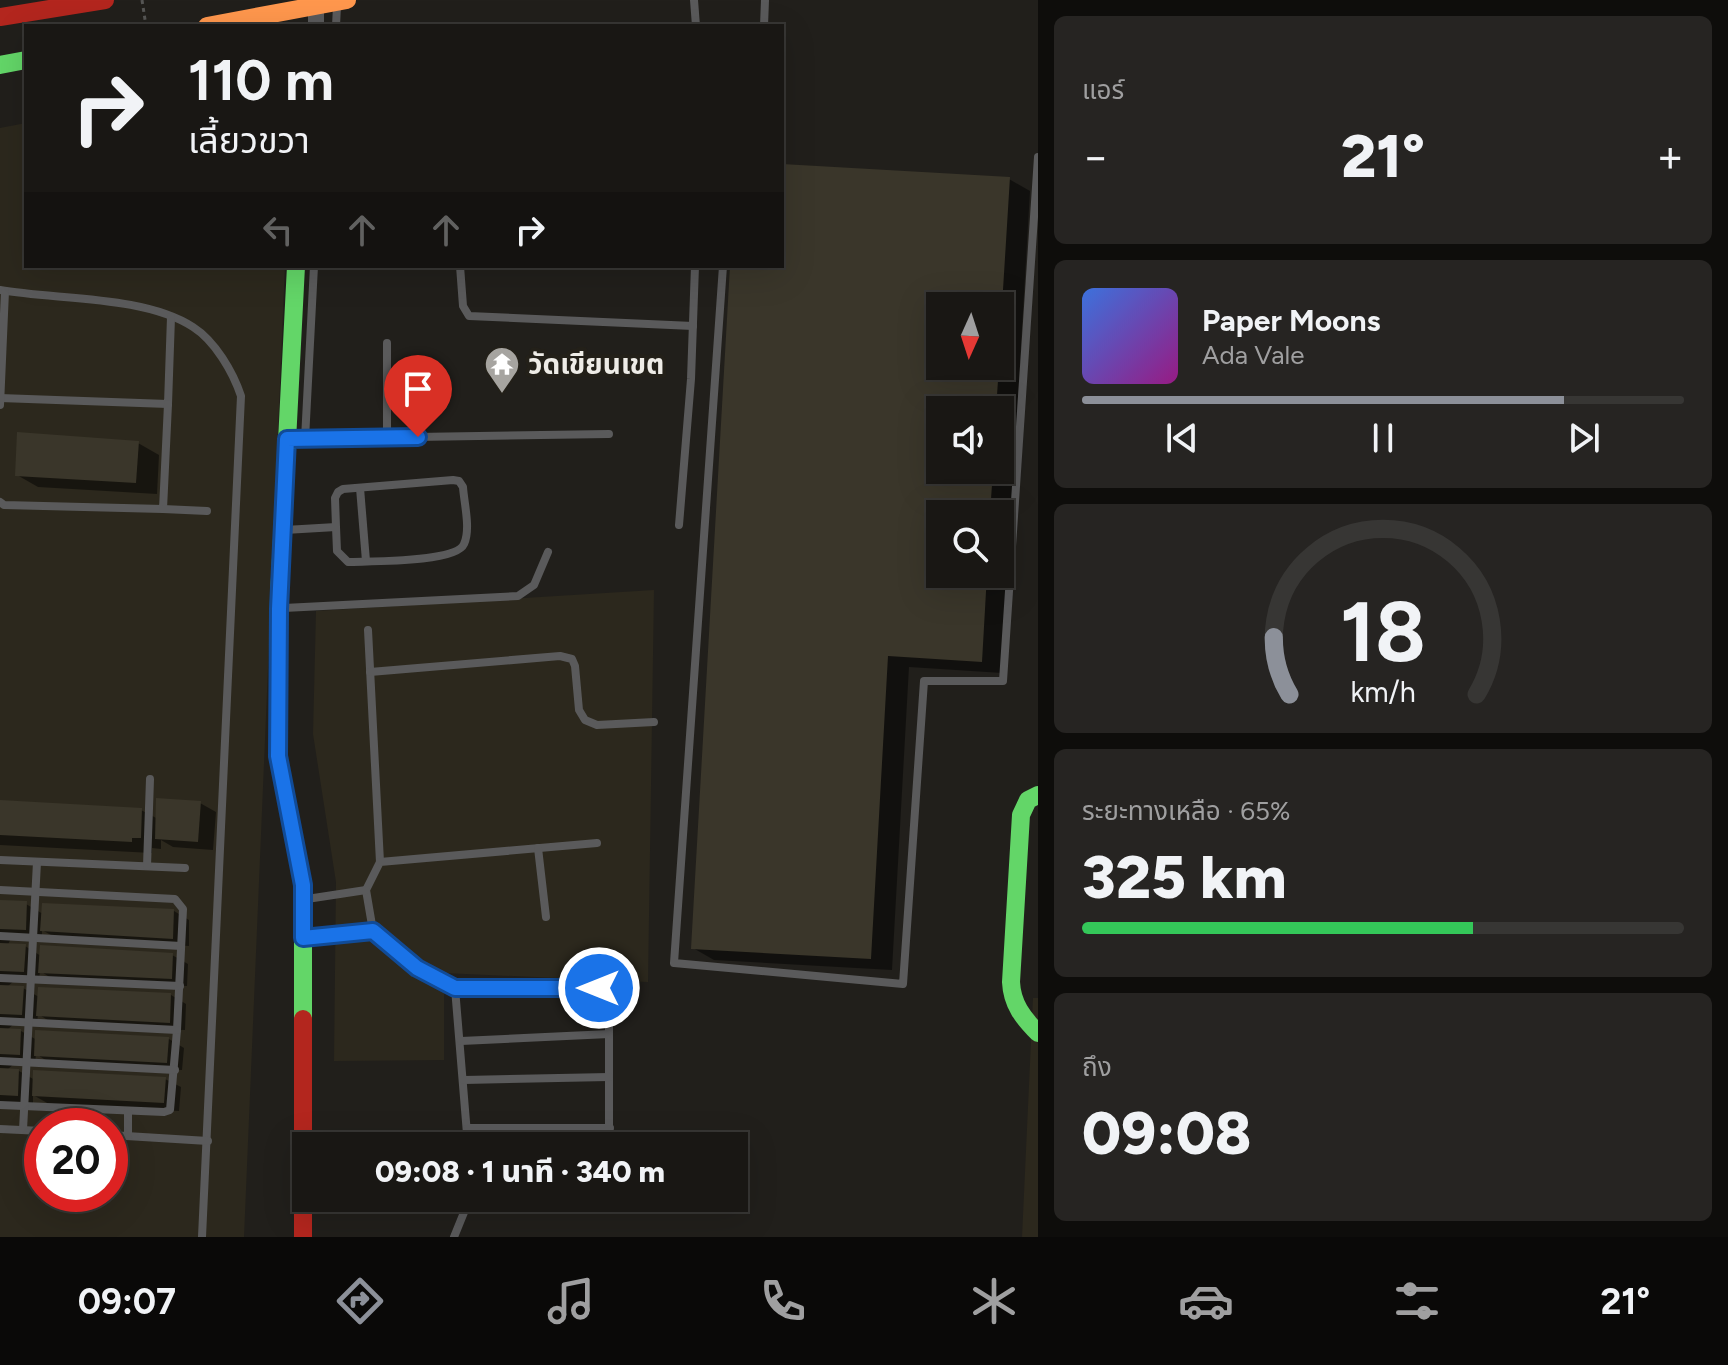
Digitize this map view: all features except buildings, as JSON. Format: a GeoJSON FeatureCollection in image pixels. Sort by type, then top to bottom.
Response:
{"type":"FeatureCollection","features":[{"type":"Feature","properties":{"kind":"street"},"geometry":{"type":"LineString","coordinates":[[0,17],[105,0]]}},
{"type":"Feature","properties":{"kind":"street"},"geometry":{"type":"LineString","coordinates":[[217,24],[342,1]]}},
{"type":"Feature","properties":{"kind":"street"},"geometry":{"type":"LineString","coordinates":[[316,5],[316,24]]}},
{"type":"Feature","properties":{"kind":"street"},"geometry":{"type":"LineString","coordinates":[[0,65],[24,60]]}},
{"type":"Feature","properties":{"kind":"street"},"geometry":{"type":"LineString","coordinates":[[296,268],[296,439],[283,530],[278,756],[303,885],[303,1237]]}},
{"type":"Feature","properties":{"kind":"street"},"geometry":{"type":"LineString","coordinates":[[1038,795],[1028,800],[1021,815],[1011,982],[1011,996],[1018,1010],[1038,1033]]}},
{"type":"Feature","properties":{"kind":"lane"},"geometry":{"type":"LineString","coordinates":[[694,0],[696,24]]}},
{"type":"Feature","properties":{"kind":"lane"},"geometry":{"type":"LineString","coordinates":[[764,24],[765,0]]}},
{"type":"Feature","properties":{"kind":"lane"},"geometry":{"type":"LineString","coordinates":[[336,24],[342,1]]}},
{"type":"Feature","properties":{"kind":"lane"},"geometry":{"type":"LineString","coordinates":[[723,268],[674,963],[903,984],[924,681],[1003,681],[1038,157]]}},
{"type":"Feature","properties":{"kind":"lane"},"geometry":{"type":"LineString","coordinates":[[314,268],[296,439],[609,434]]}},
{"type":"Feature","properties":{"kind":"lane"},"geometry":{"type":"LineString","coordinates":[[460,268],[463,306],[469,316],[693,326]]}},
{"type":"Feature","properties":{"kind":"lane"},"geometry":{"type":"LineString","coordinates":[[679,525],[695,268]]}},
{"type":"Feature","properties":{"kind":"lane"},"geometry":{"type":"LineString","coordinates":[[0,405],[2,291],[99,300],[171,317],[194,327],[221,357],[233,375],[241,396],[202,1237]]}},
{"type":"Feature","properties":{"kind":"lane"},"geometry":{"type":"LineString","coordinates":[[163,509],[171,317]]}},
{"type":"Feature","properties":{"kind":"lane"},"geometry":{"type":"LineString","coordinates":[[387,343],[387,438]]}},
{"type":"Feature","properties":{"kind":"lane"},"geometry":{"type":"LineString","coordinates":[[0,398],[168,404]]}},
{"type":"Feature","properties":{"kind":"lane"},"geometry":{"type":"LineString","coordinates":[[453,480],[459,481],[463,487],[466,539],[462,549],[454,553],[413,559],[348,562],[337,551],[336,527],[335,498],[338,492],[453,480]]}},
{"type":"Feature","properties":{"kind":"lane"},"geometry":{"type":"LineString","coordinates":[[360,488],[366,561]]}},
{"type":"Feature","properties":{"kind":"lane"},"geometry":{"type":"LineString","coordinates":[[0,502],[4,505],[207,511]]}},
{"type":"Feature","properties":{"kind":"lane"},"geometry":{"type":"LineString","coordinates":[[283,530],[336,527]]}},
{"type":"Feature","properties":{"kind":"lane"},"geometry":{"type":"LineString","coordinates":[[279,609],[518,596],[534,585],[548,552]]}},
{"type":"Feature","properties":{"kind":"lane"},"geometry":{"type":"LineString","coordinates":[[368,630],[380,862],[366,890],[373,931],[417,968],[455,988],[599,988],[607,992],[610,1132]]}},
{"type":"Feature","properties":{"kind":"lane"},"geometry":{"type":"LineString","coordinates":[[370,672],[560,656],[572,659],[575,666],[579,710],[585,720],[597,725],[654,722]]}},
{"type":"Feature","properties":{"kind":"lane"},"geometry":{"type":"LineString","coordinates":[[147,866],[150,779]]}},
{"type":"Feature","properties":{"kind":"lane"},"geometry":{"type":"LineString","coordinates":[[380,862],[597,843]]}},
{"type":"Feature","properties":{"kind":"lane"},"geometry":{"type":"LineString","coordinates":[[538,848],[546,917]]}},
{"type":"Feature","properties":{"kind":"lane"},"geometry":{"type":"LineString","coordinates":[[0,860],[185,868]]}},
{"type":"Feature","properties":{"kind":"lane"},"geometry":{"type":"LineString","coordinates":[[0,1129],[23,1130],[37,862]]}},
{"type":"Feature","properties":{"kind":"lane"},"geometry":{"type":"LineString","coordinates":[[0,890],[175,899],[181,903],[180,986],[170,1110],[128,1111]]}},
{"type":"Feature","properties":{"kind":"lane"},"geometry":{"type":"LineString","coordinates":[[303,899],[366,890]]}},
{"type":"Feature","properties":{"kind":"lane"},"geometry":{"type":"LineString","coordinates":[[303,938],[373,931]]}},
{"type":"Feature","properties":{"kind":"lane"},"geometry":{"type":"LineString","coordinates":[[0,936],[181,946]]}},
{"type":"Feature","properties":{"kind":"lane"},"geometry":{"type":"LineString","coordinates":[[0,978],[180,986]]}},
{"type":"Feature","properties":{"kind":"lane"},"geometry":{"type":"LineString","coordinates":[[455,988],[468,1132]]}},
{"type":"Feature","properties":{"kind":"lane"},"geometry":{"type":"LineString","coordinates":[[0,1021],[177,1030]]}},
{"type":"Feature","properties":{"kind":"lane"},"geometry":{"type":"LineString","coordinates":[[461,1041],[609,1034]]}},
{"type":"Feature","properties":{"kind":"lane"},"geometry":{"type":"LineString","coordinates":[[0,1061],[175,1070]]}},
{"type":"Feature","properties":{"kind":"lane"},"geometry":{"type":"LineString","coordinates":[[464,1080],[609,1077]]}},
{"type":"Feature","properties":{"kind":"lane"},"geometry":{"type":"LineString","coordinates":[[0,1105],[50,1108]]}},
{"type":"Feature","properties":{"kind":"lane"},"geometry":{"type":"LineString","coordinates":[[468,1128],[610,1128]]}},
{"type":"Feature","properties":{"kind":"lane"},"geometry":{"type":"LineString","coordinates":[[128,1136],[208,1141]]}},
{"type":"Feature","properties":{"kind":"lane"},"geometry":{"type":"LineString","coordinates":[[454,1237],[463,1212]]}},
{"type":"Feature","properties":{"kind":"path"},"geometry":{"type":"LineString","coordinates":[[142,0],[146,24]]}},
{"type":"Feature","properties":{"kind":"shaded area"},"geometry":{"type":"Polygon","coordinates":[[[24,123],[24,268],[285,268],[244,1237],[0,1237],[0,128],[24,123]]]}},
{"type":"Feature","properties":{"kind":"shaded area"},"geometry":{"type":"Polygon","coordinates":[[[654,590],[648,982],[444,973],[444,1060],[334,1061],[336,882],[313,734],[316,611],[654,590]]]}},
{"type":"Feature","properties":{"kind":"shaded area"},"geometry":{"type":"Polygon","coordinates":[[[1033,998],[1038,998],[1038,1237],[1022,1237],[1033,998]]]}},
{"type":"Feature","properties":{"kind":"traffic: fast"},"geometry":{"type":"LineString","coordinates":[[0,65],[24,60]]}},
{"type":"Feature","properties":{"kind":"traffic: fast"},"geometry":{"type":"LineString","coordinates":[[296,268],[279,597],[278,756],[303,885],[303,1019]]}},
{"type":"Feature","properties":{"kind":"traffic: fast"},"geometry":{"type":"LineString","coordinates":[[1038,795],[1028,800],[1021,815],[1011,982],[1019,1010],[1038,1033]]}},
{"type":"Feature","properties":{"kind":"traffic: slow"},"geometry":{"type":"LineString","coordinates":[[218,24],[347,0]]}},
{"type":"Feature","properties":{"kind":"traffic: jam"},"geometry":{"type":"LineString","coordinates":[[0,17],[105,0]]}},
{"type":"Feature","properties":{"kind":"traffic: jam"},"geometry":{"type":"LineString","coordinates":[[303,1019],[303,1237]]}},
{"type":"Feature","properties":{"kind":"place","name":"วัดเขียนเขต"},"geometry":{"type":"Point","coordinates":[502,395]}},
{"type":"Feature","properties":{"kind":"route"},"geometry":{"type":"LineString","coordinates":[[418,437],[287,439],[279,609],[278,756],[303,885],[303,938],[373,931],[417,968],[455,988],[599,988]]}}]}
